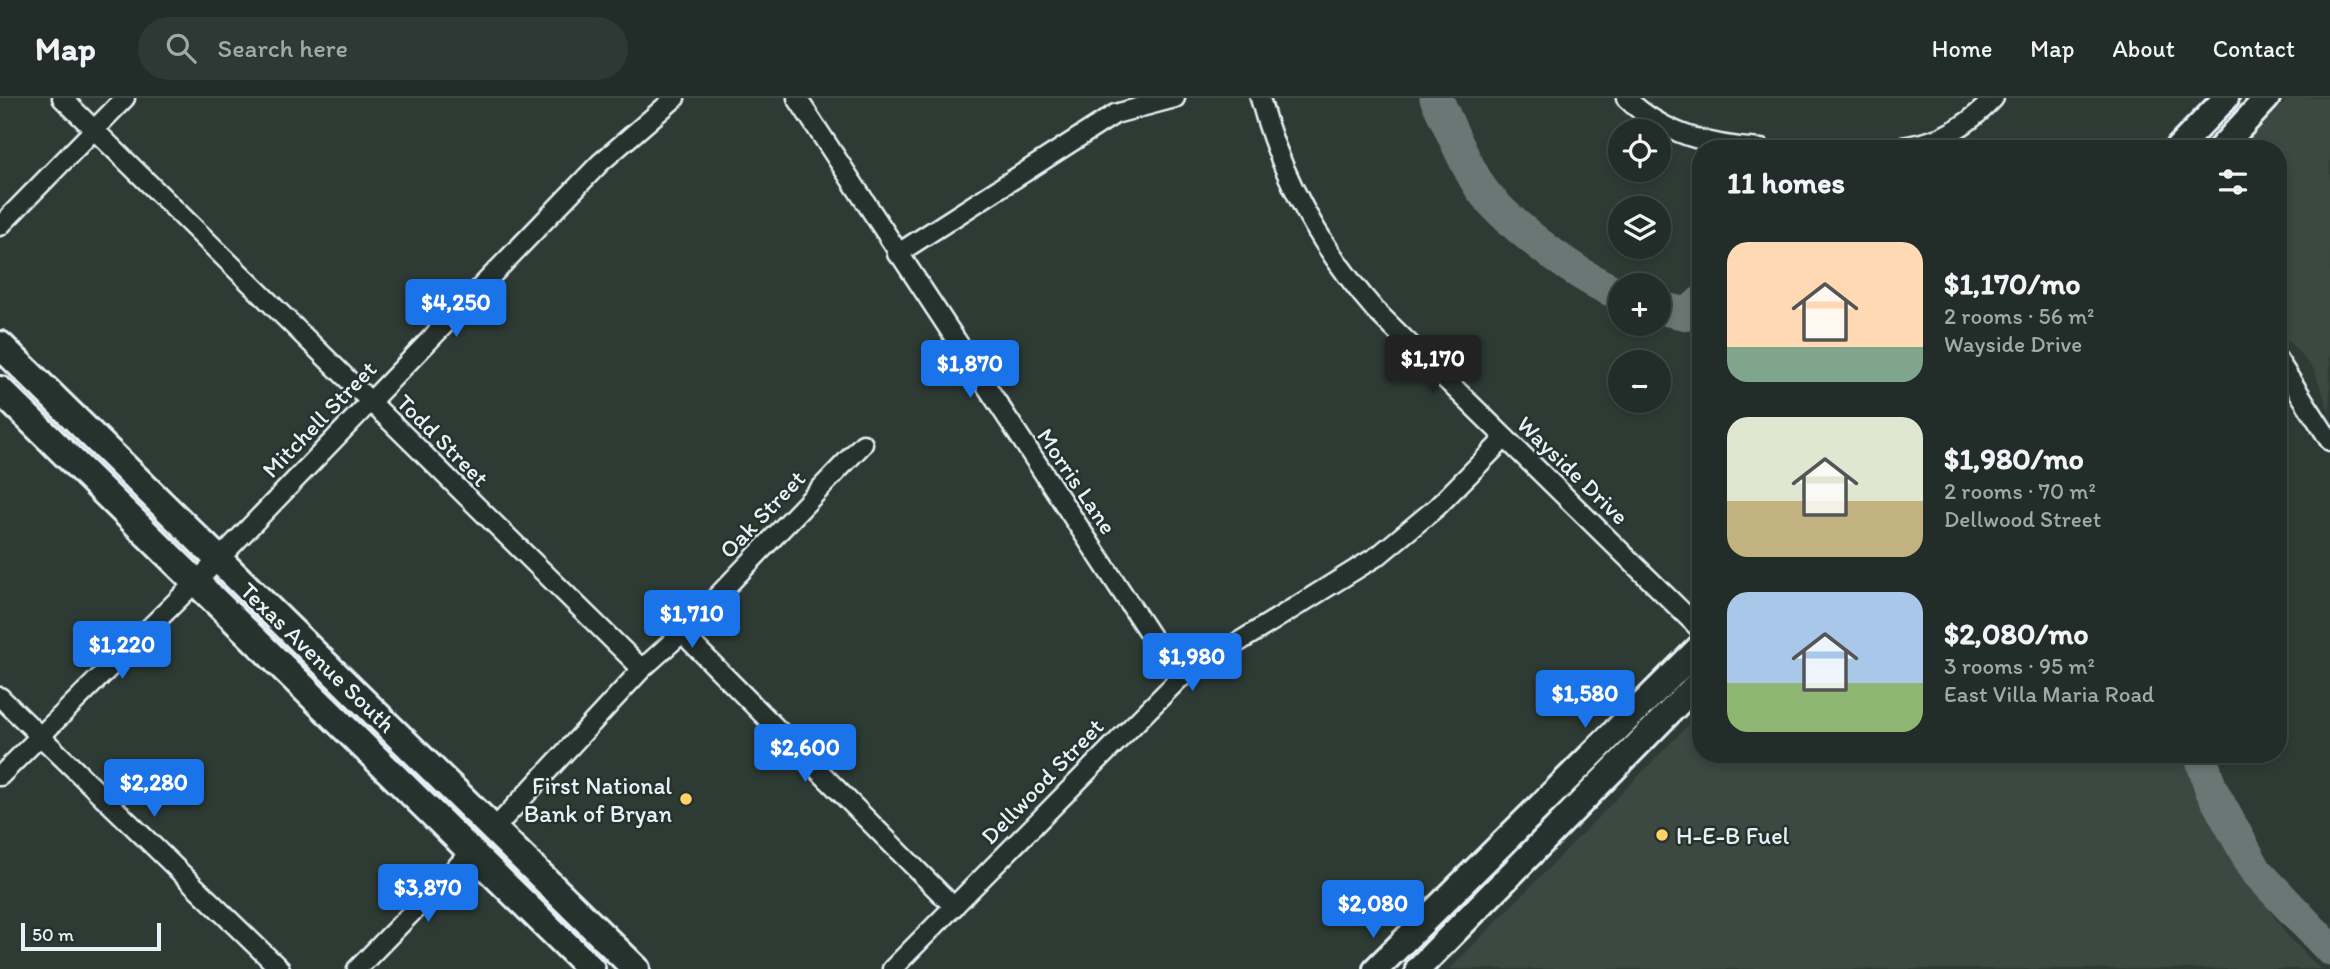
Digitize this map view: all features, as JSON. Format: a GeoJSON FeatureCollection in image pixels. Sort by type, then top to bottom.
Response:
{"type":"FeatureCollection","features":[{"type":"Feature","properties":{"kind":"main road"},"geometry":{"type":"LineString","coordinates":[[2186,140],[2226,98]]}},
{"type":"Feature","properties":{"kind":"main road"},"geometry":{"type":"LineString","coordinates":[[2228,140],[2267,98]]}},
{"type":"Feature","properties":{"kind":"main road","name":"Texas Avenue South"},"geometry":{"type":"LineString","coordinates":[[0,345],[636,969]]}},
{"type":"Feature","properties":{"kind":"main road","name":"Texas Avenue South"},"geometry":{"type":"LineString","coordinates":[[0,390],[590,969]]}},
{"type":"Feature","properties":{"kind":"main road"},"geometry":{"type":"LineString","coordinates":[[1376,969],[1692,655]]}},
{"type":"Feature","properties":{"kind":"main road"},"geometry":{"type":"LineString","coordinates":[[1418,969],[1692,689]]}},
{"type":"Feature","properties":{"kind":"street","name":"Todd Street"},"geometry":{"type":"LineString","coordinates":[[62,98],[642,669]]}},
{"type":"Feature","properties":{"kind":"street"},"geometry":{"type":"LineString","coordinates":[[0,226],[125,98]]}},
{"type":"Feature","properties":{"kind":"street","name":"Mitchell Street"},"geometry":{"type":"LineString","coordinates":[[0,776],[218,560],[600,163],[675,98]]}},
{"type":"Feature","properties":{"kind":"street","name":"Morris Lane"},"geometry":{"type":"LineString","coordinates":[[797,98],[897,254],[1179,679]]}},
{"type":"Feature","properties":{"kind":"street"},"geometry":{"type":"LineString","coordinates":[[897,254],[1105,119],[1175,98]]}},
{"type":"Feature","properties":{"kind":"street","name":"Wayside Drive"},"geometry":{"type":"LineString","coordinates":[[1260,98],[1303,211],[1348,278],[1375,310],[1692,620]]}},
{"type":"Feature","properties":{"kind":"street"},"geometry":{"type":"LineString","coordinates":[[1626,98],[1642,114],[1683,135],[1700,140]]}},
{"type":"Feature","properties":{"kind":"street"},"geometry":{"type":"LineString","coordinates":[[1939,140],[1973,120],[1994,98]]}},
{"type":"Feature","properties":{"kind":"street"},"geometry":{"type":"LineString","coordinates":[[2287,374],[2330,441]]}},
{"type":"Feature","properties":{"kind":"street","name":"Dellwood Street"},"geometry":{"type":"LineString","coordinates":[[892,969],[1139,716],[1179,679],[1379,555],[1437,507],[1505,438]]}},
{"type":"Feature","properties":{"kind":"street","name":"Oak Street"},"geometry":{"type":"LineString","coordinates":[[494,829],[642,669],[682,633],[863,444]]}},
{"type":"Feature","properties":{"kind":"street"},"geometry":{"type":"LineString","coordinates":[[682,633],[954,907]]}},
{"type":"Feature","properties":{"kind":"street"},"geometry":{"type":"LineString","coordinates":[[0,697],[281,969]]}},
{"type":"Feature","properties":{"kind":"street"},"geometry":{"type":"LineString","coordinates":[[357,969],[471,852]]}},
{"type":"Feature","properties":{"kind":"shaded area"},"geometry":{"type":"Polygon","coordinates":[[[2289,98],[2330,98],[2330,413],[2314,370],[2287,339],[2287,140],[2249,140],[2289,98]]]}},
{"type":"Feature","properties":{"kind":"shaded area"},"geometry":{"type":"Polygon","coordinates":[[[1692,721],[1692,763],[2185,763],[2212,823],[2285,933],[2320,969],[1450,969],[1692,721]]]}},
{"type":"Feature","properties":{"kind":"waterway"},"geometry":{"type":"LineString","coordinates":[[1436,98],[1473,176],[1486,195],[1531,237],[1567,264],[1608,288]]}},
{"type":"Feature","properties":{"kind":"waterway"},"geometry":{"type":"LineString","coordinates":[[1671,310],[1688,314],[1692,310]]}},
{"type":"Feature","properties":{"kind":"waterway"},"geometry":{"type":"LineString","coordinates":[[2203,763],[2211,789],[2256,871],[2330,949]]}},
{"type":"Feature","properties":{"kind":"place","name":"First National Bank of Bryan"},"geometry":{"type":"Point","coordinates":[686,799]}},
{"type":"Feature","properties":{"kind":"place","name":"H-E-B Fuel"},"geometry":{"type":"Point","coordinates":[1662,835]}}]}
